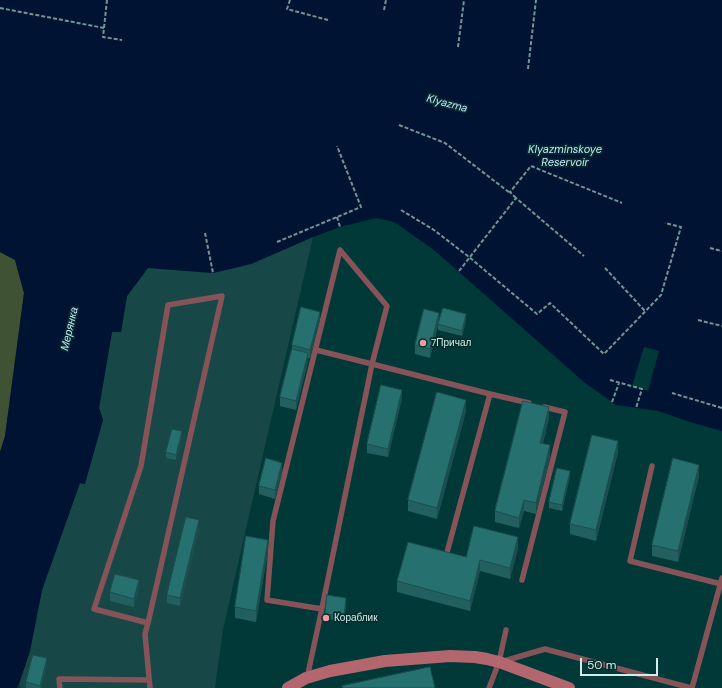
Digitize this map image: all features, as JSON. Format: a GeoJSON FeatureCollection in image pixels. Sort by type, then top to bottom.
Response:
{"type":"FeatureCollection","features":[{"type":"Feature","properties":{"kind":"street"},"geometry":{"type":"LineString","coordinates":[[288,688],[306,678],[330,671],[385,661],[450,656],[475,657],[499,662],[569,688]]}},
{"type":"Feature","properties":{"kind":"lane"},"geometry":{"type":"LineString","coordinates":[[306,678],[322,608],[372,364],[387,306],[340,250],[273,521],[267,600],[322,608]]}},
{"type":"Feature","properties":{"kind":"lane"},"geometry":{"type":"LineString","coordinates":[[148,623],[94,609],[142,466],[168,305],[222,296],[148,623],[145,634],[150,688]]}},
{"type":"Feature","properties":{"kind":"lane"},"geometry":{"type":"LineString","coordinates":[[316,350],[565,412],[522,580]]}},
{"type":"Feature","properties":{"kind":"lane"},"geometry":{"type":"LineString","coordinates":[[446,556],[490,394]]}},
{"type":"Feature","properties":{"kind":"lane"},"geometry":{"type":"LineString","coordinates":[[499,662],[545,650],[692,688],[721,581],[630,560],[652,466]]}},
{"type":"Feature","properties":{"kind":"lane"},"geometry":{"type":"LineString","coordinates":[[489,688],[499,662],[506,630]]}},
{"type":"Feature","properties":{"kind":"lane"},"geometry":{"type":"LineString","coordinates":[[60,688],[60,679],[149,680]]}},
{"type":"Feature","properties":{"kind":"path"},"geometry":{"type":"LineString","coordinates":[[107,0],[103,37],[122,40]]}},
{"type":"Feature","properties":{"kind":"path"},"geometry":{"type":"LineString","coordinates":[[290,0],[287,9],[328,20]]}},
{"type":"Feature","properties":{"kind":"path"},"geometry":{"type":"LineString","coordinates":[[384,10],[386,0]]}},
{"type":"Feature","properties":{"kind":"path"},"geometry":{"type":"LineString","coordinates":[[458,47],[464,0]]}},
{"type":"Feature","properties":{"kind":"path"},"geometry":{"type":"LineString","coordinates":[[528,69],[536,0]]}},
{"type":"Feature","properties":{"kind":"path"},"geometry":{"type":"LineString","coordinates":[[0,8],[104,28]]}},
{"type":"Feature","properties":{"kind":"path"},"geometry":{"type":"LineString","coordinates":[[399,125],[445,144],[510,192],[584,256]]}},
{"type":"Feature","properties":{"kind":"path"},"geometry":{"type":"LineString","coordinates":[[277,242],[361,207],[338,146]]}},
{"type":"Feature","properties":{"kind":"path"},"geometry":{"type":"LineString","coordinates":[[510,192],[531,166],[622,203]]}},
{"type":"Feature","properties":{"kind":"path"},"geometry":{"type":"LineString","coordinates":[[459,271],[516,198]]}},
{"type":"Feature","properties":{"kind":"path"},"geometry":{"type":"LineString","coordinates":[[401,210],[434,230],[537,314],[550,303],[604,354],[661,295],[681,227],[665,223]]}},
{"type":"Feature","properties":{"kind":"path"},"geometry":{"type":"LineString","coordinates":[[337,217],[340,227]]}},
{"type":"Feature","properties":{"kind":"path"},"geometry":{"type":"LineString","coordinates":[[205,233],[213,273]]}},
{"type":"Feature","properties":{"kind":"path"},"geometry":{"type":"LineString","coordinates":[[710,248],[722,251]]}},
{"type":"Feature","properties":{"kind":"path"},"geometry":{"type":"LineString","coordinates":[[605,268],[646,311]]}},
{"type":"Feature","properties":{"kind":"path"},"geometry":{"type":"LineString","coordinates":[[698,320],[722,326]]}},
{"type":"Feature","properties":{"kind":"path"},"geometry":{"type":"LineString","coordinates":[[610,380],[642,389],[636,408]]}},
{"type":"Feature","properties":{"kind":"path"},"geometry":{"type":"LineString","coordinates":[[612,402],[619,382]]}},
{"type":"Feature","properties":{"kind":"path"},"geometry":{"type":"LineString","coordinates":[[672,393],[722,408]]}},
{"type":"Feature","properties":{"kind":"shaded area"},"geometry":{"type":"Polygon","coordinates":[[[313,237],[223,629],[215,688],[21,688],[19,684],[30,651],[42,590],[80,483],[84,484],[103,420],[99,408],[112,332],[121,332],[127,296],[148,268],[213,273],[251,264],[313,237]]]}},
{"type":"Feature","properties":{"kind":"green space"},"geometry":{"type":"Polygon","coordinates":[[[0,252],[15,260],[24,293],[5,436],[0,452],[0,252]]]}},
{"type":"Feature","properties":{"kind":"water","name":"Klyazminskoye Reservoir"},"geometry":{"type":"Polygon","coordinates":[[[0,0],[722,0],[722,431],[658,411],[616,405],[585,383],[434,250],[394,222],[376,218],[340,227],[251,264],[213,273],[148,268],[127,296],[121,332],[112,332],[99,408],[103,420],[85,484],[80,483],[42,590],[30,651],[19,684],[17,688],[0,688],[0,452],[5,436],[24,293],[15,260],[0,252],[0,0]]]}},
{"type":"Feature","properties":{"kind":"pier"},"geometry":{"type":"Polygon","coordinates":[[[644,347],[659,351],[648,391],[632,386],[644,347]]]}},
{"type":"Feature","properties":{"kind":"building"},"geometry":{"type":"Polygon","coordinates":[[[301,307],[320,312],[310,350],[292,345],[301,307]]]}},
{"type":"Feature","properties":{"kind":"building"},"geometry":{"type":"Polygon","coordinates":[[[443,308],[466,314],[462,331],[438,324],[443,308]]]}},
{"type":"Feature","properties":{"kind":"building"},"geometry":{"type":"Polygon","coordinates":[[[424,309],[439,313],[430,349],[415,345],[424,309]]]}},
{"type":"Feature","properties":{"kind":"building"},"geometry":{"type":"Polygon","coordinates":[[[292,349],[308,353],[296,401],[280,397],[292,349]]]}},
{"type":"Feature","properties":{"kind":"building"},"geometry":{"type":"Polygon","coordinates":[[[381,385],[402,390],[388,449],[367,444],[381,385]]]}},
{"type":"Feature","properties":{"kind":"building"},"geometry":{"type":"Polygon","coordinates":[[[437,392],[466,400],[437,508],[408,500],[437,392]]]}},
{"type":"Feature","properties":{"kind":"building"},"geometry":{"type":"Polygon","coordinates":[[[523,401],[549,407],[540,443],[550,445],[536,503],[524,500],[519,518],[495,511],[523,401]]]}},
{"type":"Feature","properties":{"kind":"building"},"geometry":{"type":"Polygon","coordinates":[[[172,429],[182,431],[176,455],[166,452],[172,429]]]}},
{"type":"Feature","properties":{"kind":"building"},"geometry":{"type":"Polygon","coordinates":[[[592,435],[618,441],[596,530],[570,524],[592,435]]]}},
{"type":"Feature","properties":{"kind":"building"},"geometry":{"type":"Polygon","coordinates":[[[266,458],[282,463],[275,490],[259,486],[266,458]]]}},
{"type":"Feature","properties":{"kind":"building"},"geometry":{"type":"Polygon","coordinates":[[[673,458],[699,465],[678,551],[652,545],[673,458]]]}},
{"type":"Feature","properties":{"kind":"building"},"geometry":{"type":"Polygon","coordinates":[[[557,468],[570,471],[562,505],[549,502],[557,468]]]}},
{"type":"Feature","properties":{"kind":"building"},"geometry":{"type":"Polygon","coordinates":[[[186,517],[199,520],[180,598],[167,595],[186,517]]]}},
{"type":"Feature","properties":{"kind":"building"},"geometry":{"type":"Polygon","coordinates":[[[474,526],[518,537],[510,568],[480,560],[470,601],[397,581],[408,542],[466,557],[474,526]]]}},
{"type":"Feature","properties":{"kind":"building"},"geometry":{"type":"Polygon","coordinates":[[[246,536],[268,540],[256,611],[235,607],[246,536]]]}},
{"type":"Feature","properties":{"kind":"building"},"geometry":{"type":"Polygon","coordinates":[[[115,574],[139,580],[134,599],[110,592],[115,574]]]}},
{"type":"Feature","properties":{"kind":"building"},"geometry":{"type":"Polygon","coordinates":[[[327,595],[346,598],[344,616],[325,614],[327,595]]]}},
{"type":"Feature","properties":{"kind":"building"},"geometry":{"type":"Polygon","coordinates":[[[33,655],[47,658],[40,686],[26,682],[33,655]]]}},
{"type":"Feature","properties":{"kind":"building"},"geometry":{"type":"Polygon","coordinates":[[[430,667],[435,688],[343,688],[342,686],[430,667]]]}},
{"type":"Feature","properties":{"kind":"place","name":"7Причал"},"geometry":{"type":"Point","coordinates":[423,343]}},
{"type":"Feature","properties":{"kind":"place","name":"Кораблик"},"geometry":{"type":"Point","coordinates":[326,618]}},
{"type":"Feature","properties":{"kind":"water label","name":"Klyazma"},"geometry":{"type":"Point","coordinates":[447,104]}},
{"type":"Feature","properties":{"kind":"water label","name":"Мерянка"},"geometry":{"type":"Point","coordinates":[70,329]}}]}
